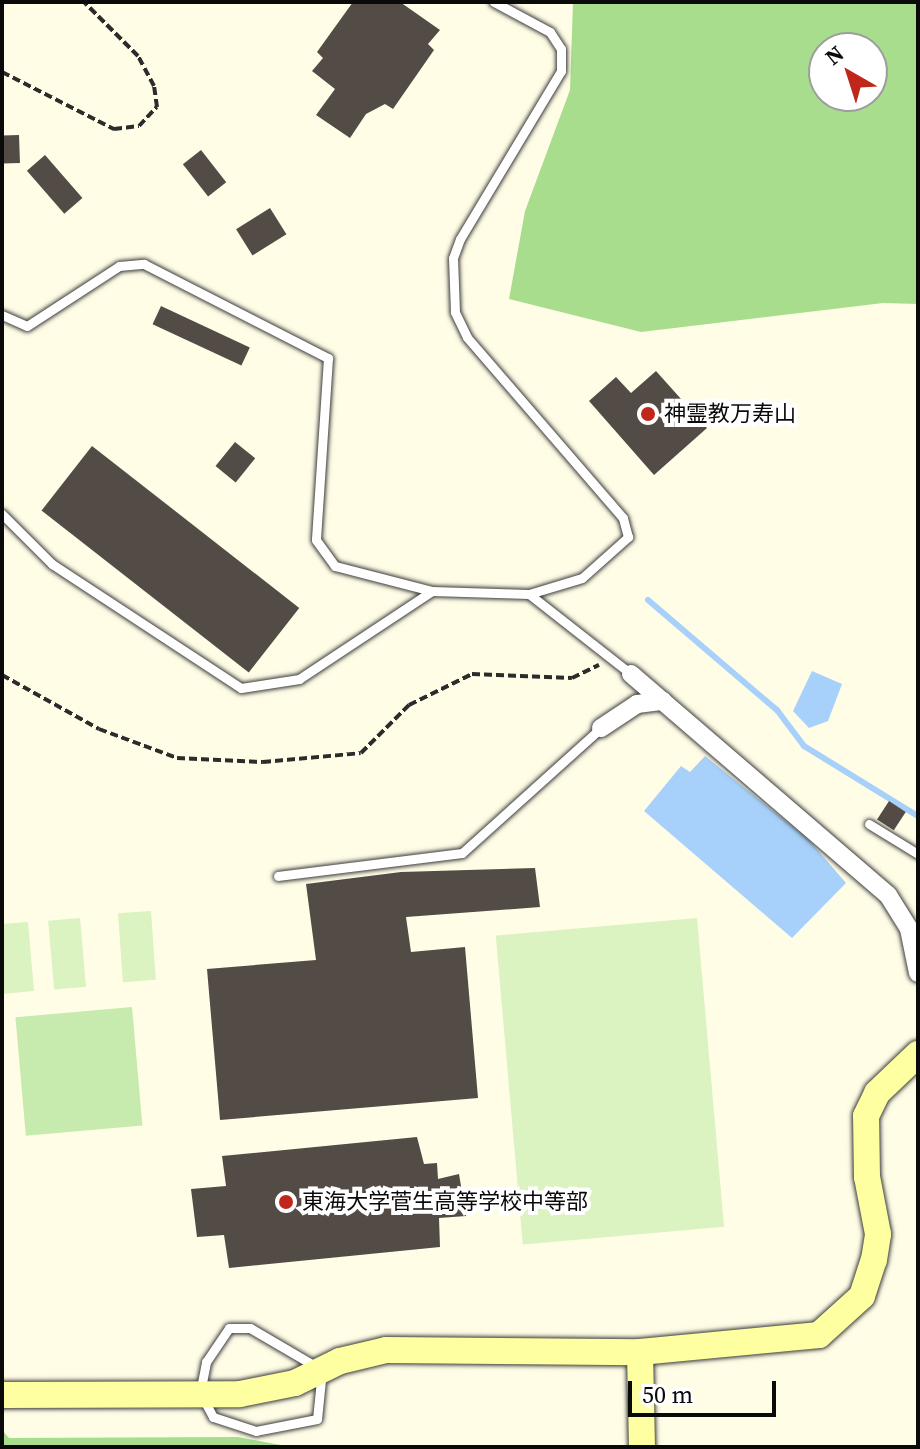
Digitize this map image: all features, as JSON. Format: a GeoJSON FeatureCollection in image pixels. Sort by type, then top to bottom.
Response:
{"type":"FeatureCollection","features":[{"type":"Feature","properties":{"kind":"street"},"geometry":{"type":"LineString","coordinates":[[631,674],[888,895],[909,929],[918,973]]}},
{"type":"Feature","properties":{"kind":"street"},"geometry":{"type":"LineString","coordinates":[[601,728],[637,704],[663,701]]}},
{"type":"Feature","properties":{"kind":"street"},"geometry":{"type":"LineString","coordinates":[[2,1395],[274,1389],[359,1355],[424,1347],[640,1352],[802,1340],[849,1312],[862,1296],[878,1234],[867,1177],[866,1116],[877,1093],[918,1054]]}},
{"type":"Feature","properties":{"kind":"street"},"geometry":{"type":"LineString","coordinates":[[640,1352],[642,1447]]}},
{"type":"Feature","properties":{"kind":"lane"},"geometry":{"type":"LineString","coordinates":[[2,315],[27,326],[119,266],[144,264],[328,358],[316,540],[335,566],[432,591],[529,594],[582,578],[628,537],[623,518],[467,337],[455,312],[453,258],[460,239],[561,71],[561,49],[550,32],[494,2]]}},
{"type":"Feature","properties":{"kind":"lane"},"geometry":{"type":"LineString","coordinates":[[2,514],[52,564],[241,688],[299,679],[432,591]]}},
{"type":"Feature","properties":{"kind":"lane"},"geometry":{"type":"LineString","coordinates":[[529,594],[631,674]]}},
{"type":"Feature","properties":{"kind":"lane"},"geometry":{"type":"LineString","coordinates":[[278,876],[462,853],[601,728]]}},
{"type":"Feature","properties":{"kind":"lane"},"geometry":{"type":"LineString","coordinates":[[869,824],[918,854]]}},
{"type":"Feature","properties":{"kind":"lane"},"geometry":{"type":"LineString","coordinates":[[229,1328],[250,1328],[322,1370],[317,1419],[256,1431],[213,1417],[200,1393],[206,1362],[229,1328]]}},
{"type":"Feature","properties":{"kind":"path"},"geometry":{"type":"LineString","coordinates":[[2,72],[114,129],[139,126],[157,107],[154,86],[138,56],[84,2]]}},
{"type":"Feature","properties":{"kind":"path"},"geometry":{"type":"LineString","coordinates":[[2,675],[99,729],[177,758],[263,762],[361,753],[409,705],[472,674],[572,678],[600,666]]}},
{"type":"Feature","properties":{"kind":"green space"},"geometry":{"type":"Polygon","coordinates":[[[573,2],[918,2],[918,304],[883,303],[641,332],[509,299],[525,211],[570,90],[573,2]]]}},
{"type":"Feature","properties":{"kind":"green space"},"geometry":{"type":"Polygon","coordinates":[[[151,911],[156,980],[123,982],[118,913],[151,911]]]}},
{"type":"Feature","properties":{"kind":"green space"},"geometry":{"type":"Polygon","coordinates":[[[80,918],[86,987],[54,990],[48,921],[80,918]]]}},
{"type":"Feature","properties":{"kind":"green space"},"geometry":{"type":"Polygon","coordinates":[[[697,918],[724,1227],[523,1244],[496,936],[697,918]]]}},
{"type":"Feature","properties":{"kind":"green space"},"geometry":{"type":"Polygon","coordinates":[[[28,922],[34,991],[2,994],[2,924],[28,922]]]}},
{"type":"Feature","properties":{"kind":"green space"},"geometry":{"type":"Polygon","coordinates":[[[132,1007],[142,1126],[26,1136],[15,1017],[132,1007]]]}},
{"type":"Feature","properties":{"kind":"green space"},"geometry":{"type":"Polygon","coordinates":[[[2,1430],[9,1438],[238,1437],[291,1447],[2,1447],[2,1430]]]}},
{"type":"Feature","properties":{"kind":"water"},"geometry":{"type":"Polygon","coordinates":[[[812,671],[842,684],[828,721],[809,728],[793,711],[812,671]]]}},
{"type":"Feature","properties":{"kind":"water"},"geometry":{"type":"Polygon","coordinates":[[[705,756],[808,839],[846,883],[792,938],[644,811],[681,766],[690,772],[705,756]]]}},
{"type":"Feature","properties":{"kind":"building"},"geometry":{"type":"Polygon","coordinates":[[[353,2],[400,2],[440,30],[428,44],[434,50],[393,109],[385,104],[366,114],[350,138],[316,115],[335,89],[312,71],[323,58],[317,52],[353,2]]]}},
{"type":"Feature","properties":{"kind":"building"},"geometry":{"type":"Polygon","coordinates":[[[19,135],[20,163],[3,164],[2,136],[19,135]]]}},
{"type":"Feature","properties":{"kind":"building"},"geometry":{"type":"Polygon","coordinates":[[[201,150],[226,182],[208,196],[183,164],[201,150]]]}},
{"type":"Feature","properties":{"kind":"building"},"geometry":{"type":"Polygon","coordinates":[[[45,155],[82,198],[64,214],[27,171],[45,155]]]}},
{"type":"Feature","properties":{"kind":"building"},"geometry":{"type":"Polygon","coordinates":[[[270,208],[286,234],[253,255],[236,229],[270,208]]]}},
{"type":"Feature","properties":{"kind":"building"},"geometry":{"type":"Polygon","coordinates":[[[161,306],[250,347],[241,366],[153,324],[161,306]]]}},
{"type":"Feature","properties":{"kind":"building","name":"神霊教万寿山"},"geometry":{"type":"Polygon","coordinates":[[[656,371],[707,428],[654,475],[589,401],[616,377],[631,393],[656,371]]]}},
{"type":"Feature","properties":{"kind":"building"},"geometry":{"type":"Polygon","coordinates":[[[235,442],[255,458],[236,482],[215,466],[235,442]]]}},
{"type":"Feature","properties":{"kind":"building"},"geometry":{"type":"Polygon","coordinates":[[[92,446],[299,608],[249,673],[42,511],[92,446]]]}},
{"type":"Feature","properties":{"kind":"building"},"geometry":{"type":"Polygon","coordinates":[[[889,801],[906,812],[894,830],[877,819],[889,801]]]}},
{"type":"Feature","properties":{"kind":"building"},"geometry":{"type":"Polygon","coordinates":[[[535,868],[540,907],[406,917],[411,952],[465,947],[478,1098],[220,1120],[207,969],[316,960],[306,884],[401,872],[535,868]]]}},
{"type":"Feature","properties":{"kind":"building"},"geometry":{"type":"Polygon","coordinates":[[[417,1137],[424,1164],[437,1163],[438,1179],[459,1174],[466,1216],[439,1218],[440,1247],[229,1268],[224,1235],[197,1237],[191,1189],[226,1186],[222,1156],[417,1137]]]}},
{"type":"Feature","properties":{"kind":"waterway"},"geometry":{"type":"LineString","coordinates":[[648,600],[777,710],[804,746],[918,816]]}},
{"type":"Feature","properties":{"kind":"place","name":"神霊教万寿山"},"geometry":{"type":"Point","coordinates":[648,414]}},
{"type":"Feature","properties":{"kind":"place","name":"東海大学菅生高等学校中等部"},"geometry":{"type":"Point","coordinates":[286,1202]}}]}
